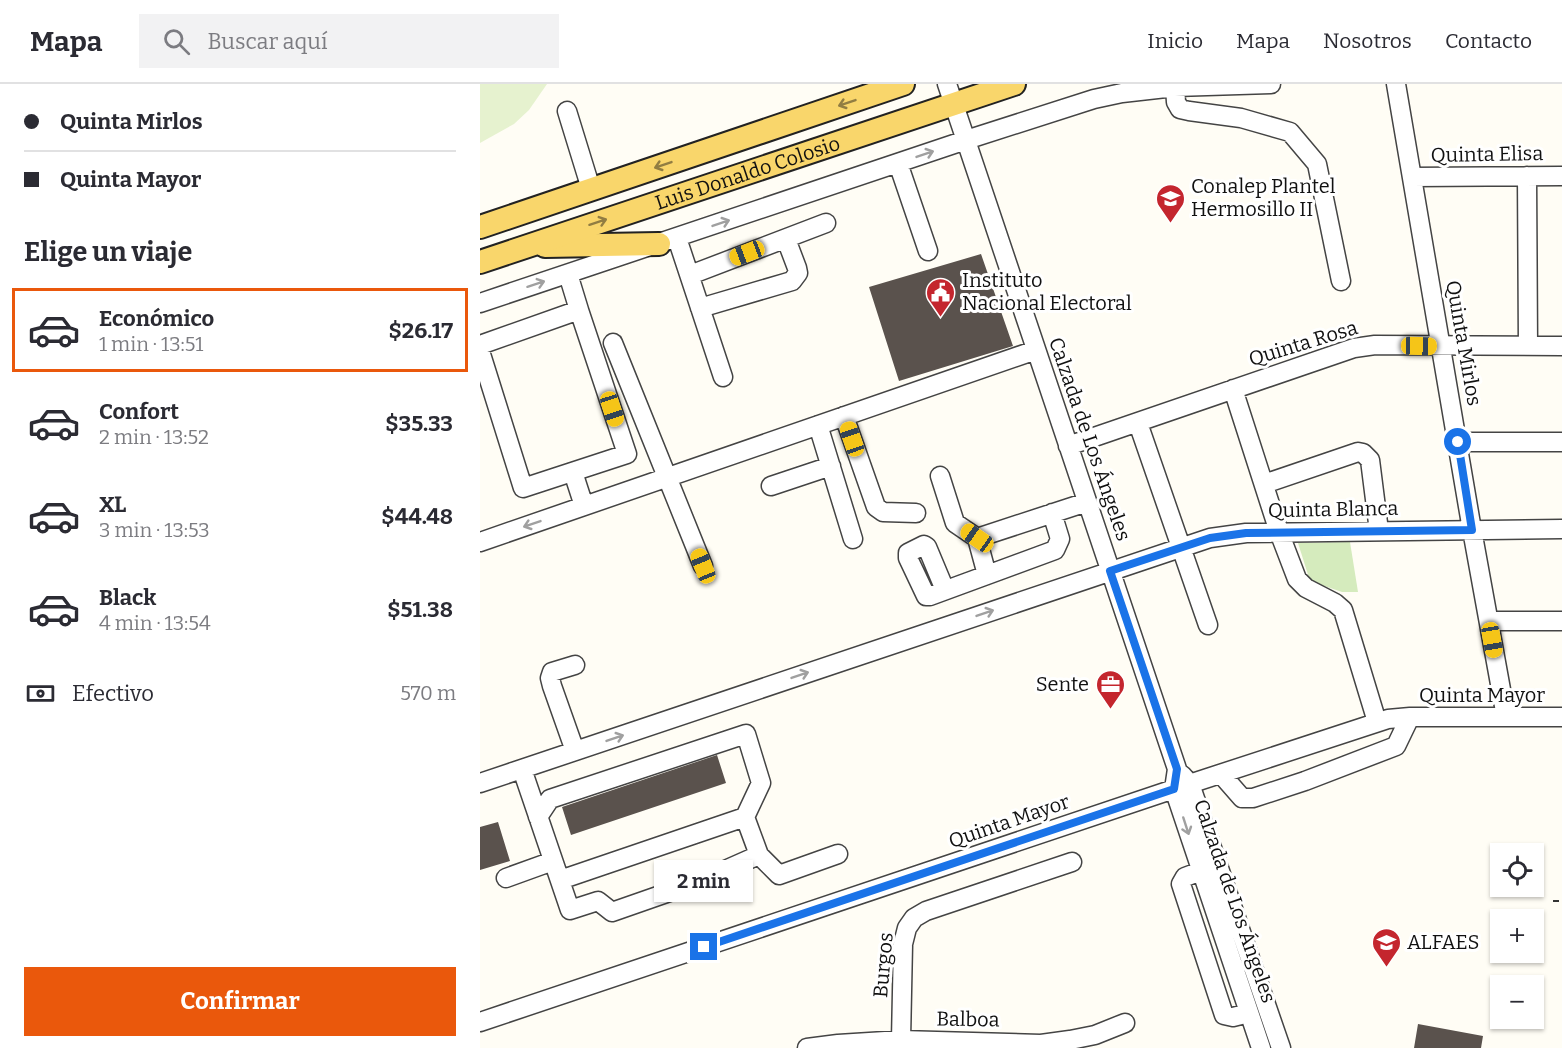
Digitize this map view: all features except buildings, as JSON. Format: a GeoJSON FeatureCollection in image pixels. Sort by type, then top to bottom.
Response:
{"type":"FeatureCollection","features":[{"type":"Feature","properties":{"kind":"main road","name":"Luis Donaldo Colosio"},"geometry":{"type":"LineString","coordinates":[[480,227],[903,84]]}},
{"type":"Feature","properties":{"kind":"main road","name":"Luis Donaldo Colosio"},"geometry":{"type":"LineString","coordinates":[[480,262],[950,94],[1014,84]]}},
{"type":"Feature","properties":{"kind":"main road"},"geometry":{"type":"LineString","coordinates":[[523,247],[668,241]]}},
{"type":"Feature","properties":{"kind":"street"},"geometry":{"type":"LineString","coordinates":[[480,303],[1094,99],[1122,93],[1175,87],[1271,84]]}},
{"type":"Feature","properties":{"kind":"street","name":"Quinta Mirlos"},"geometry":{"type":"LineString","coordinates":[[1396,84],[1506,717]]}},
{"type":"Feature","properties":{"kind":"street"},"geometry":{"type":"LineString","coordinates":[[1175,87],[1176,102],[1180,109],[1241,118],[1290,132],[1317,164],[1341,281]]}},
{"type":"Feature","properties":{"kind":"street","name":"Calzada de Los Ángeles"},"geometry":{"type":"LineString","coordinates":[[950,94],[1177,769],[1201,871],[1261,1048]]}},
{"type":"Feature","properties":{"kind":"street"},"geometry":{"type":"LineString","coordinates":[[567,111],[591,189]]}},
{"type":"Feature","properties":{"kind":"street"},"geometry":{"type":"LineString","coordinates":[[898,163],[928,251]]}},
{"type":"Feature","properties":{"kind":"street"},"geometry":{"type":"LineString","coordinates":[[1527,176],[1528,346]]}},
{"type":"Feature","properties":{"kind":"street","name":"Quinta Elisa"},"geometry":{"type":"LineString","coordinates":[[1412,177],[1562,176]]}},
{"type":"Feature","properties":{"kind":"street"},"geometry":{"type":"LineString","coordinates":[[690,275],[826,223]]}},
{"type":"Feature","properties":{"kind":"street"},"geometry":{"type":"LineString","coordinates":[[700,308],[792,281],[798,273],[786,239]]}},
{"type":"Feature","properties":{"kind":"street"},"geometry":{"type":"LineString","coordinates":[[668,241],[690,275],[723,377]]}},
{"type":"Feature","properties":{"kind":"street"},"geometry":{"type":"LineString","coordinates":[[480,351],[523,488],[627,454],[568,274]]}},
{"type":"Feature","properties":{"kind":"street"},"geometry":{"type":"LineString","coordinates":[[480,345],[579,310]]}},
{"type":"Feature","properties":{"kind":"street"},"geometry":{"type":"LineString","coordinates":[[613,343],[703,566]]}},
{"type":"Feature","properties":{"kind":"street","name":"Quinta Rosa"},"geometry":{"type":"LineString","coordinates":[[1068,446],[1354,348],[1375,345],[1562,346]]}},
{"type":"Feature","properties":{"kind":"street"},"geometry":{"type":"LineString","coordinates":[[480,542],[1036,350]]}},
{"type":"Feature","properties":{"kind":"street"},"geometry":{"type":"LineString","coordinates":[[1233,389],[1279,532],[1297,579],[1306,588],[1335,603],[1343,610],[1377,723]]}},
{"type":"Feature","properties":{"kind":"street"},"geometry":{"type":"LineString","coordinates":[[844,416],[876,507],[883,512],[916,513]]}},
{"type":"Feature","properties":{"kind":"street"},"geometry":{"type":"LineString","coordinates":[[1138,423],[1208,626]]}},
{"type":"Feature","properties":{"kind":"street"},"geometry":{"type":"LineString","coordinates":[[818,425],[853,538]]}},
{"type":"Feature","properties":{"kind":"street"},"geometry":{"type":"LineString","coordinates":[[1458,442],[1562,442]]}},
{"type":"Feature","properties":{"kind":"street"},"geometry":{"type":"LineString","coordinates":[[1264,483],[1358,452],[1363,453],[1370,460],[1379,531]]}},
{"type":"Feature","properties":{"kind":"street"},"geometry":{"type":"LineString","coordinates":[[771,486],[831,466]]}},
{"type":"Feature","properties":{"kind":"street"},"geometry":{"type":"LineString","coordinates":[[573,472],[584,506]]}},
{"type":"Feature","properties":{"kind":"street"},"geometry":{"type":"LineString","coordinates":[[940,476],[955,523],[977,538],[987,575]]}},
{"type":"Feature","properties":{"kind":"street"},"geometry":{"type":"LineString","coordinates":[[977,538],[1087,502]]}},
{"type":"Feature","properties":{"kind":"street"},"geometry":{"type":"LineString","coordinates":[[945,590],[1055,550],[1060,538],[1052,513]]}},
{"type":"Feature","properties":{"kind":"street","name":"Quinta Blanca"},"geometry":{"type":"LineString","coordinates":[[480,783],[1210,538],[1246,533],[1279,532],[1562,529]]}},
{"type":"Feature","properties":{"kind":"street"},"geometry":{"type":"LineString","coordinates":[[1489,621],[1562,621]]}},
{"type":"Feature","properties":{"kind":"street"},"geometry":{"type":"LineString","coordinates":[[575,665],[552,672],[550,678],[575,751]]}},
{"type":"Feature","properties":{"kind":"street"},"geometry":{"type":"LineString","coordinates":[[1221,774],[1242,798],[1253,798],[1396,746],[1410,717]]}},
{"type":"Feature","properties":{"kind":"street","name":"Quinta Mayor"},"geometry":{"type":"LineString","coordinates":[[480,1022],[1388,719],[1562,717]]}},
{"type":"Feature","properties":{"kind":"street"},"geometry":{"type":"LineString","coordinates":[[538,817],[550,798],[746,734],[761,783],[745,817],[759,855],[779,874],[838,854]]}},
{"type":"Feature","properties":{"kind":"street"},"geometry":{"type":"LineString","coordinates":[[522,769],[570,910],[598,901],[612,912],[698,882],[759,855]]}},
{"type":"Feature","properties":{"kind":"street","name":"Calzada de Los Ángeles"},"geometry":{"type":"LineString","coordinates":[[1182,787],[1281,1048]]}},
{"type":"Feature","properties":{"kind":"street"},"geometry":{"type":"LineString","coordinates":[[560,880],[745,817]]}},
{"type":"Feature","properties":{"kind":"street"},"geometry":{"type":"LineString","coordinates":[[506,878],[553,861]]}},
{"type":"Feature","properties":{"kind":"street","name":"Burgos"},"geometry":{"type":"LineString","coordinates":[[902,1040],[903,944],[907,928],[914,918],[926,911],[1072,861]]}},
{"type":"Feature","properties":{"kind":"street","name":"Balboa"},"geometry":{"type":"LineString","coordinates":[[807,1048],[902,1040],[1041,1044],[1095,1035],[1125,1023]]}},
{"type":"Feature","properties":{"kind":"path"},"geometry":{"type":"LineString","coordinates":[[1553,902],[1562,901]]}},
{"type":"Feature","properties":{"kind":"green space"},"geometry":{"type":"Polygon","coordinates":[[[480,84],[547,84],[529,110],[514,124],[480,143],[480,84]]]}},
{"type":"Feature","properties":{"kind":"green space"},"geometry":{"type":"Polygon","coordinates":[[[1350,542],[1358,592],[1342,592],[1310,581],[1298,543],[1350,542]]]}},
{"type":"Feature","properties":{"kind":"place","name":"Conalep Plantel Hermosillo II"},"geometry":{"type":"Point","coordinates":[1170,224]}},
{"type":"Feature","properties":{"kind":"place","name":"Instituto Nacional Electoral"},"geometry":{"type":"Point","coordinates":[941,318]}},
{"type":"Feature","properties":{"kind":"place","name":"Sente"},"geometry":{"type":"Point","coordinates":[1110,710]}},
{"type":"Feature","properties":{"kind":"place","name":"ALFAES"},"geometry":{"type":"Point","coordinates":[1386,968]}},
{"type":"Feature","properties":{"kind":"route"},"geometry":{"type":"LineString","coordinates":[[704,947],[1174,789],[1177,769],[1110,571],[1210,538],[1230,534],[1472,530],[1458,442]]}}]}
